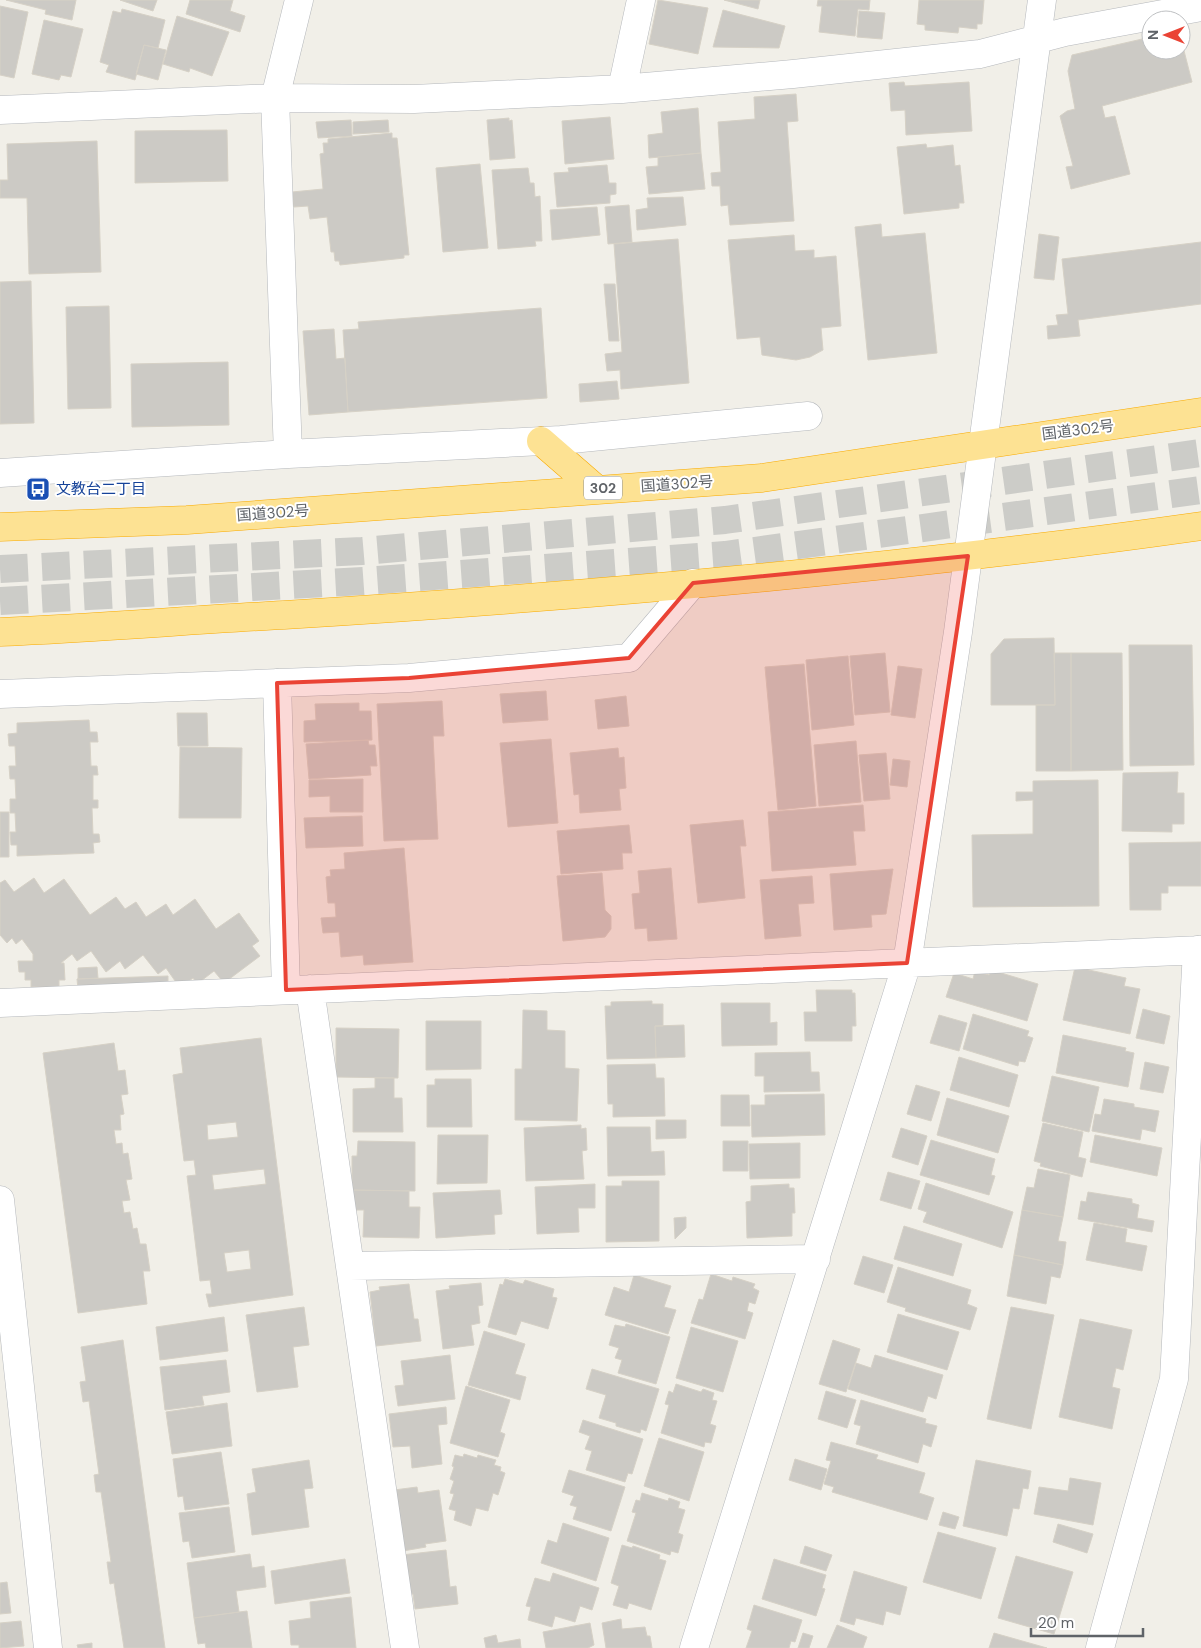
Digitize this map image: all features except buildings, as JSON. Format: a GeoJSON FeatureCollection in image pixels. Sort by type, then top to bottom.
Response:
{"type":"FeatureCollection","features":[{"type":"Feature","properties":{"kind":"highway","name":"国道302号"},"geometry":{"type":"LineString","coordinates":[[0,526],[187,520],[596,488],[666,486],[762,478],[1201,412]]}},
{"type":"Feature","properties":{"kind":"highway"},"geometry":{"type":"LineString","coordinates":[[541,441],[596,488]]}},
{"type":"Feature","properties":{"kind":"highway"},"geometry":{"type":"LineString","coordinates":[[0,632],[382,609],[867,568],[1201,526]]}},
{"type":"Feature","properties":{"kind":"street"},"geometry":{"type":"LineString","coordinates":[[288,454],[275,98],[299,0]]}},
{"type":"Feature","properties":{"kind":"street"},"geometry":{"type":"LineString","coordinates":[[622,89],[641,0]]}},
{"type":"Feature","properties":{"kind":"street"},"geometry":{"type":"LineString","coordinates":[[694,1648],[907,963],[968,556],[1042,0]]}},
{"type":"Feature","properties":{"kind":"street"},"geometry":{"type":"LineString","coordinates":[[0,110],[275,98],[414,99],[622,89],[793,74],[980,54],[1038,38],[1201,7]]}},
{"type":"Feature","properties":{"kind":"street"},"geometry":{"type":"LineString","coordinates":[[0,473],[288,454],[541,441],[808,416]]}},
{"type":"Feature","properties":{"kind":"street"},"geometry":{"type":"LineString","coordinates":[[0,694],[409,678],[629,658],[693,583]]}},
{"type":"Feature","properties":{"kind":"street"},"geometry":{"type":"LineString","coordinates":[[277,683],[298,990],[350,1266],[405,1648]]}},
{"type":"Feature","properties":{"kind":"street"},"geometry":{"type":"LineString","coordinates":[[0,1003],[1199,950],[1174,1379],[1100,1648]]}},
{"type":"Feature","properties":{"kind":"street"},"geometry":{"type":"LineString","coordinates":[[0,1200],[48,1648]]}},
{"type":"Feature","properties":{"kind":"street"},"geometry":{"type":"LineString","coordinates":[[350,1266],[816,1259]]}},
{"type":"Feature","properties":{"kind":"highlighted area"},"geometry":{"type":"Polygon","coordinates":[[[968,556],[907,963],[286,990],[277,683],[409,678],[629,658],[693,583],[968,556]]]}},
{"type":"Feature","properties":{"kind":"tunnel"},"geometry":{"type":"LineString","coordinates":[[0,569],[362,551],[725,520],[1201,453]]}},
{"type":"Feature","properties":{"kind":"tunnel"},"geometry":{"type":"LineString","coordinates":[[0,601],[363,581],[725,555],[1201,490]]}},
{"type":"Feature","properties":{"kind":"place","name":"文教台二丁目"},"geometry":{"type":"Point","coordinates":[38,489]}}]}
